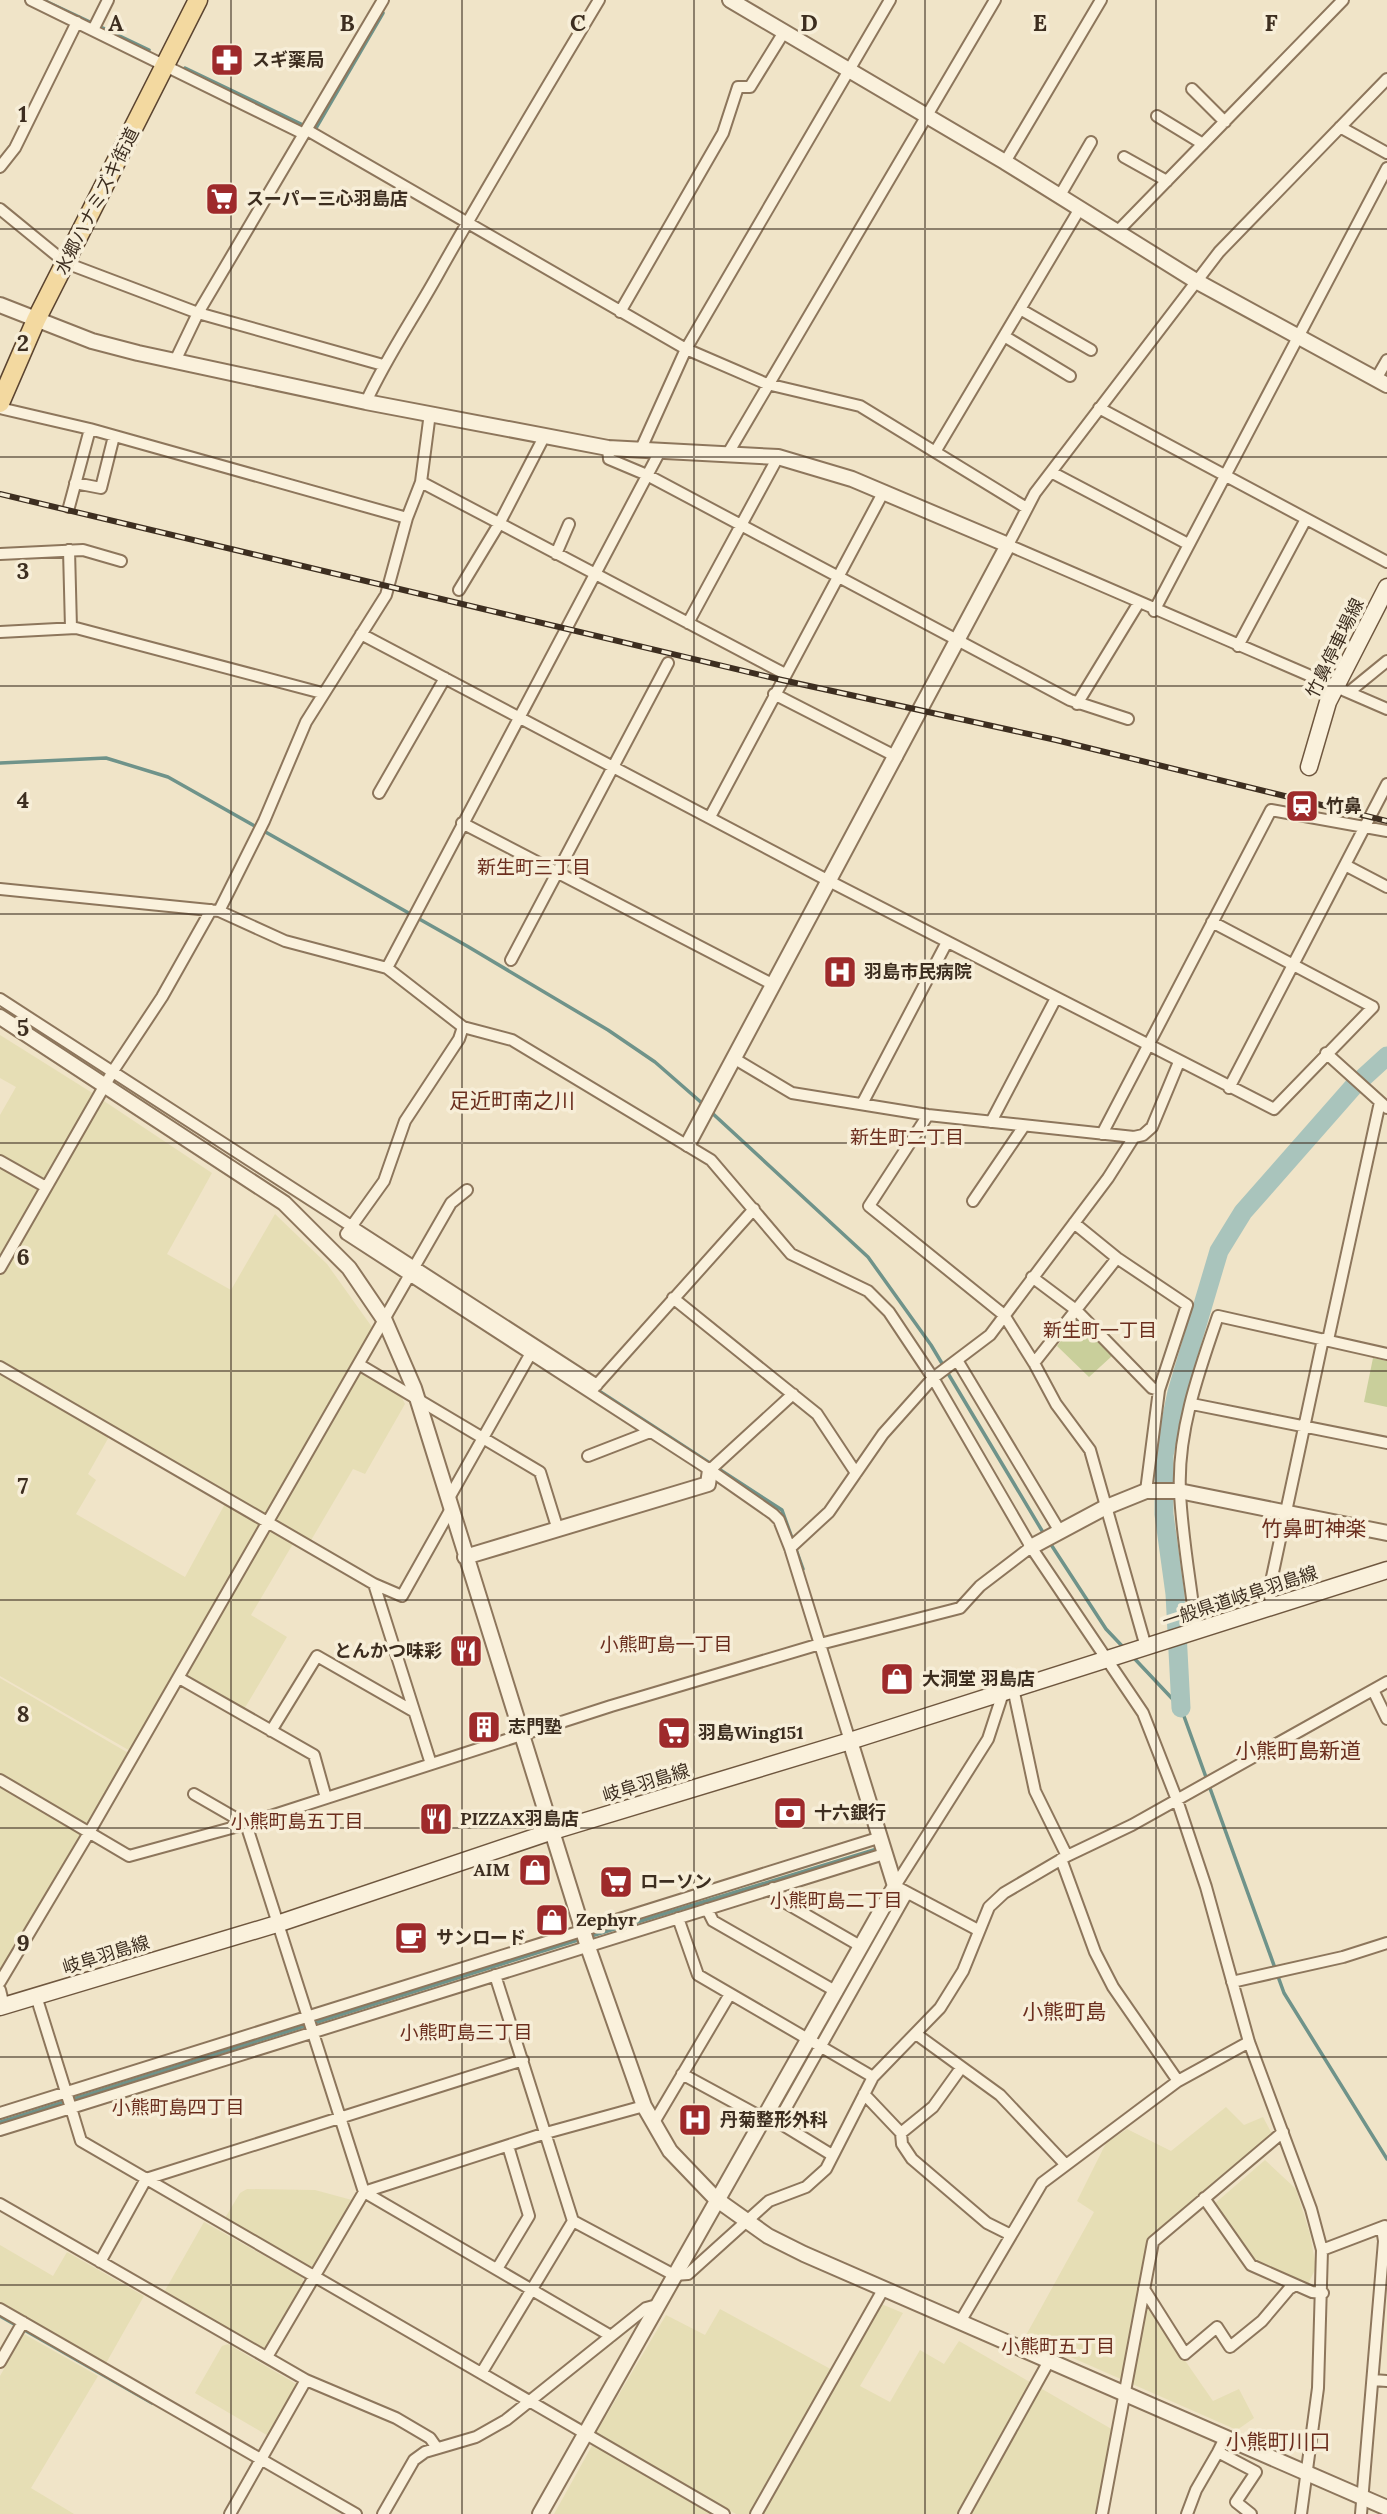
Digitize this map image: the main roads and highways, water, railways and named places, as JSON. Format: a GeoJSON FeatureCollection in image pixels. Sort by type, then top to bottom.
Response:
{"type":"FeatureCollection","features":[{"type":"Feature","properties":{"kind":"main road","name":"水郷ハナミズキ街道"},"geometry":{"type":"LineString","coordinates":[[0,405],[36,320],[198,0]]}},
{"type":"Feature","properties":{"kind":"main road","name":"竹鼻停車場線"},"geometry":{"type":"LineString","coordinates":[[1310,767],[1387,587]]}},
{"type":"Feature","properties":{"kind":"main road","name":"一般県道岐阜羽島線"},"geometry":{"type":"LineString","coordinates":[[1109,1657],[1387,1570]]}},
{"type":"Feature","properties":{"kind":"main road","name":"岐阜羽島線"},"geometry":{"type":"LineString","coordinates":[[1,2001],[36,1996],[280,1923],[552,1831],[850,1741],[1109,1657]]}},
{"type":"Feature","properties":{"kind":"waterway"},"geometry":{"type":"LineString","coordinates":[[43,0],[90,22]]}},
{"type":"Feature","properties":{"kind":"waterway"},"geometry":{"type":"LineString","coordinates":[[316,128],[383,13]]}},
{"type":"Feature","properties":{"kind":"waterway"},"geometry":{"type":"LineString","coordinates":[[103,28],[149,50]]}},
{"type":"Feature","properties":{"kind":"waterway"},"geometry":{"type":"LineString","coordinates":[[185,68],[301,124]]}},
{"type":"Feature","properties":{"kind":"waterway"},"geometry":{"type":"LineString","coordinates":[[0,763],[106,758],[168,777],[467,946],[608,1030],[655,1062],[703,1104]]}},
{"type":"Feature","properties":{"kind":"waterway"},"geometry":{"type":"LineString","coordinates":[[1181,1708],[1175,1594],[1164,1514],[1164,1455],[1177,1392],[1219,1251],[1243,1212],[1353,1087],[1387,1056]]}},
{"type":"Feature","properties":{"kind":"waterway"},"geometry":{"type":"LineString","coordinates":[[711,1112],[868,1257],[931,1345],[1044,1534]]}},
{"type":"Feature","properties":{"kind":"waterway"},"geometry":{"type":"LineString","coordinates":[[596,1389],[782,1510],[803,1569]]}},
{"type":"Feature","properties":{"kind":"waterway"},"geometry":{"type":"LineString","coordinates":[[1050,1543],[1106,1629],[1124,1648]]}},
{"type":"Feature","properties":{"kind":"waterway"},"geometry":{"type":"LineString","coordinates":[[1132,1656],[1181,1708],[1284,1993],[1387,2159]]}},
{"type":"Feature","properties":{"kind":"waterway"},"geometry":{"type":"LineString","coordinates":[[588,1937],[877,1849]]}},
{"type":"Feature","properties":{"kind":"waterway"},"geometry":{"type":"LineString","coordinates":[[777,2108],[897,1900]]}},
{"type":"Feature","properties":{"kind":"waterway"},"geometry":{"type":"LineString","coordinates":[[0,2122],[581,1939]]}},
{"type":"Feature","properties":{"kind":"waterway"},"geometry":{"type":"LineString","coordinates":[[0,2316],[152,2403]]}},
{"type":"Feature","properties":{"kind":"railway"},"geometry":{"type":"LineString","coordinates":[[0,494],[782,680],[1056,740],[1387,821]]}},
{"type":"Feature","properties":{"kind":"place","name":"スギ薬局"},"geometry":{"type":"Point","coordinates":[227,60]}},
{"type":"Feature","properties":{"kind":"place","name":"スーパー三心羽島店"},"geometry":{"type":"Point","coordinates":[222,199]}},
{"type":"Feature","properties":{"kind":"place","name":"竹鼻"},"geometry":{"type":"Point","coordinates":[1302,806]}},
{"type":"Feature","properties":{"kind":"place","name":"羽島市民病院"},"geometry":{"type":"Point","coordinates":[840,972]}},
{"type":"Feature","properties":{"kind":"place","name":"とんかつ味彩"},"geometry":{"type":"Point","coordinates":[466,1651]}},
{"type":"Feature","properties":{"kind":"place","name":"大洞堂 羽島店"},"geometry":{"type":"Point","coordinates":[897,1679]}},
{"type":"Feature","properties":{"kind":"place","name":"志門塾"},"geometry":{"type":"Point","coordinates":[484,1727]}},
{"type":"Feature","properties":{"kind":"place","name":"羽島Wing151"},"geometry":{"type":"Point","coordinates":[674,1733]}},
{"type":"Feature","properties":{"kind":"place","name":"十六銀行"},"geometry":{"type":"Point","coordinates":[790,1813]}},
{"type":"Feature","properties":{"kind":"place","name":"PIZZAX羽島店"},"geometry":{"type":"Point","coordinates":[436,1819]}},
{"type":"Feature","properties":{"kind":"place","name":"AIM"},"geometry":{"type":"Point","coordinates":[535,1870]}},
{"type":"Feature","properties":{"kind":"place","name":"ローソン"},"geometry":{"type":"Point","coordinates":[616,1882]}},
{"type":"Feature","properties":{"kind":"place","name":"Zephyr"},"geometry":{"type":"Point","coordinates":[552,1920]}},
{"type":"Feature","properties":{"kind":"place","name":"サンロード"},"geometry":{"type":"Point","coordinates":[411,1938]}},
{"type":"Feature","properties":{"kind":"place","name":"丹菊整形外科"},"geometry":{"type":"Point","coordinates":[695,2120]}},
{"type":"Feature","properties":{"kind":"district","name":"新生町三丁目"},"geometry":{"type":"Point","coordinates":[534,867]}},
{"type":"Feature","properties":{"kind":"district","name":"足近町南之川"},"geometry":{"type":"Point","coordinates":[512,1101]}},
{"type":"Feature","properties":{"kind":"district","name":"新生町二丁目"},"geometry":{"type":"Point","coordinates":[907,1137]}},
{"type":"Feature","properties":{"kind":"district","name":"新生町一丁目"},"geometry":{"type":"Point","coordinates":[1100,1330]}},
{"type":"Feature","properties":{"kind":"district","name":"竹鼻町神楽"},"geometry":{"type":"Point","coordinates":[1314,1529]}},
{"type":"Feature","properties":{"kind":"district","name":"小熊町島一丁目"},"geometry":{"type":"Point","coordinates":[666,1644]}},
{"type":"Feature","properties":{"kind":"district","name":"小熊町島新道"},"geometry":{"type":"Point","coordinates":[1298,1751]}},
{"type":"Feature","properties":{"kind":"district","name":"小熊町島五丁目"},"geometry":{"type":"Point","coordinates":[297,1821]}},
{"type":"Feature","properties":{"kind":"district","name":"小熊町島二丁目"},"geometry":{"type":"Point","coordinates":[836,1900]}},
{"type":"Feature","properties":{"kind":"district","name":"小熊町島"},"geometry":{"type":"Point","coordinates":[1064,2012]}},
{"type":"Feature","properties":{"kind":"district","name":"小熊町島三丁目"},"geometry":{"type":"Point","coordinates":[466,2032]}},
{"type":"Feature","properties":{"kind":"district","name":"小熊町島四丁目"},"geometry":{"type":"Point","coordinates":[178,2107]}},
{"type":"Feature","properties":{"kind":"district","name":"小熊町五丁目"},"geometry":{"type":"Point","coordinates":[1058,2346]}},
{"type":"Feature","properties":{"kind":"district","name":"小熊町川口"},"geometry":{"type":"Point","coordinates":[1278,2442]}}]}
